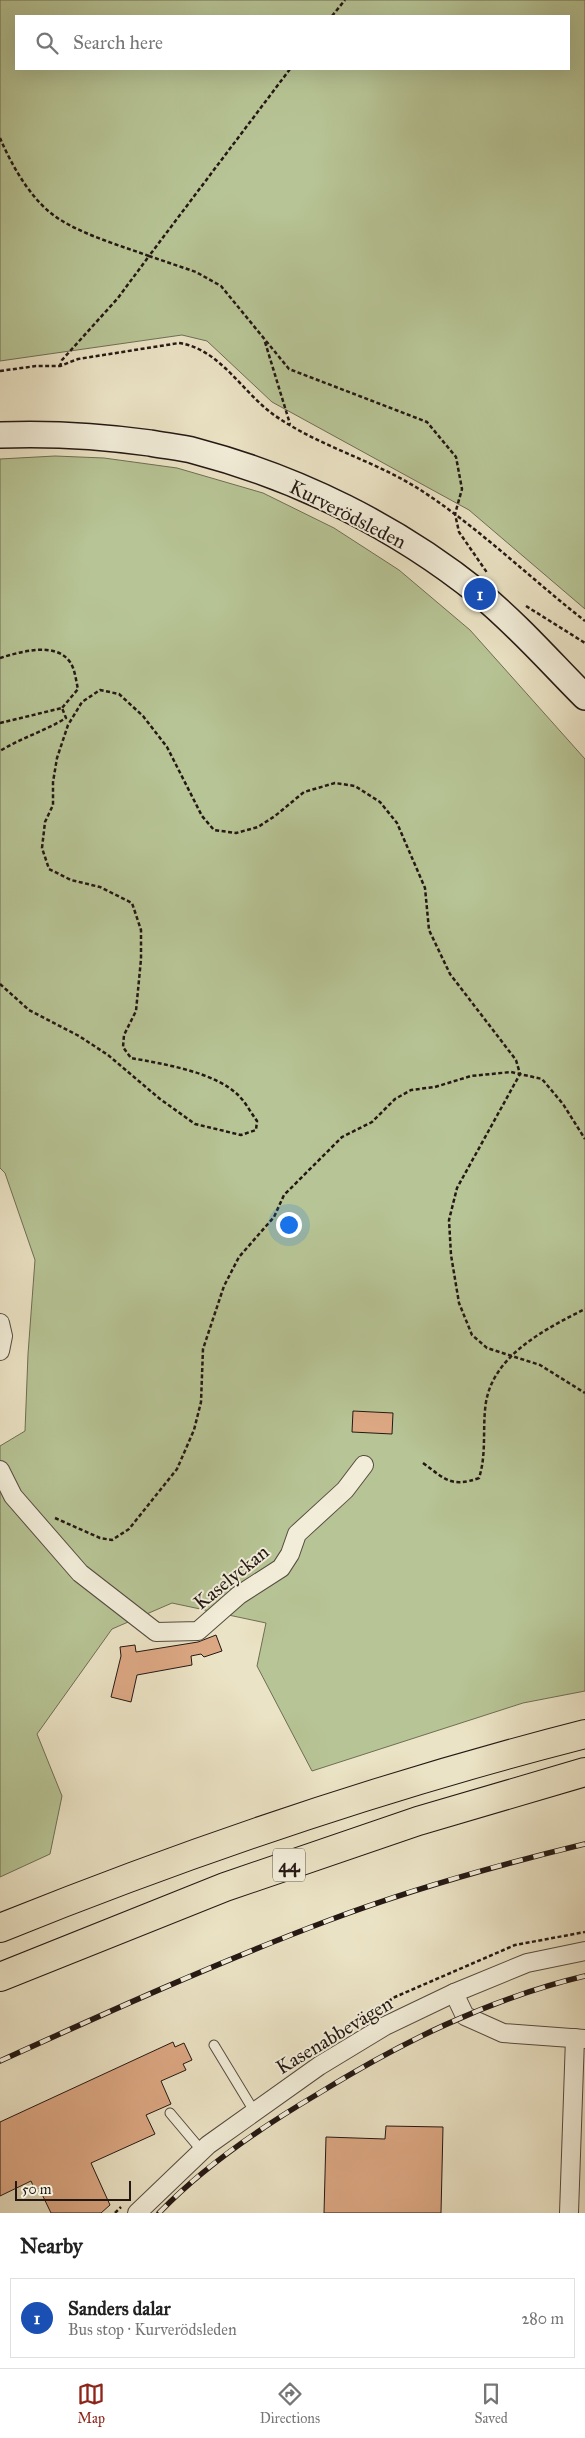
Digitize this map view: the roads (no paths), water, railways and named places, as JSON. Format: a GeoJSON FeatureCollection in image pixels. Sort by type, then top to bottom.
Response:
{"type":"FeatureCollection","features":[{"type":"Feature","properties":{"kind":"highway","name":"44"},"geometry":{"type":"LineString","coordinates":[[0,1928],[127,1877],[277,1824],[494,1757],[585,1734]]}},
{"type":"Feature","properties":{"kind":"highway","name":"44"},"geometry":{"type":"LineString","coordinates":[[0,1977],[225,1887],[418,1820],[585,1772]]}},
{"type":"Feature","properties":{"kind":"main road","name":"Kurverödsleden"},"geometry":{"type":"LineString","coordinates":[[0,435],[62,433],[102,436],[194,450],[305,488],[374,523],[443,566],[503,614],[585,697]]}},
{"type":"Feature","properties":{"kind":"street"},"geometry":{"type":"LineString","coordinates":[[0,1323],[2,1336],[0,1351]]}},
{"type":"Feature","properties":{"kind":"street","name":"Kaselyckan"},"geometry":{"type":"LineString","coordinates":[[0,1470],[14,1496],[80,1573],[156,1632],[198,1631],[240,1595],[281,1568],[290,1554],[296,1534],[345,1490],[364,1465]]}},
{"type":"Feature","properties":{"kind":"street","name":"Kasenabbevägen"},"geometry":{"type":"LineString","coordinates":[[137,2213],[202,2151],[254,2111],[319,2066],[385,2026],[454,1993],[527,1963],[585,1951]]}},
{"type":"Feature","properties":{"kind":"street"},"geometry":{"type":"LineString","coordinates":[[454,1993],[464,2016],[503,2033],[580,2038],[569,2213]]}},
{"type":"Feature","properties":{"kind":"lane"},"geometry":{"type":"LineString","coordinates":[[214,2045],[254,2111]]}},
{"type":"Feature","properties":{"kind":"lane"},"geometry":{"type":"LineString","coordinates":[[170,2113],[202,2151]]}},
{"type":"Feature","properties":{"kind":"railway"},"geometry":{"type":"LineString","coordinates":[[0,2061],[203,1971],[327,1921],[455,1878],[585,1844]]}},
{"type":"Feature","properties":{"kind":"railway"},"geometry":{"type":"LineString","coordinates":[[159,2213],[195,2179],[254,2134],[380,2058],[479,2010],[514,1997],[585,1976]]}},
{"type":"Feature","properties":{"kind":"place","name":"Sanders dalar"},"geometry":{"type":"Point","coordinates":[480,594]}}]}
